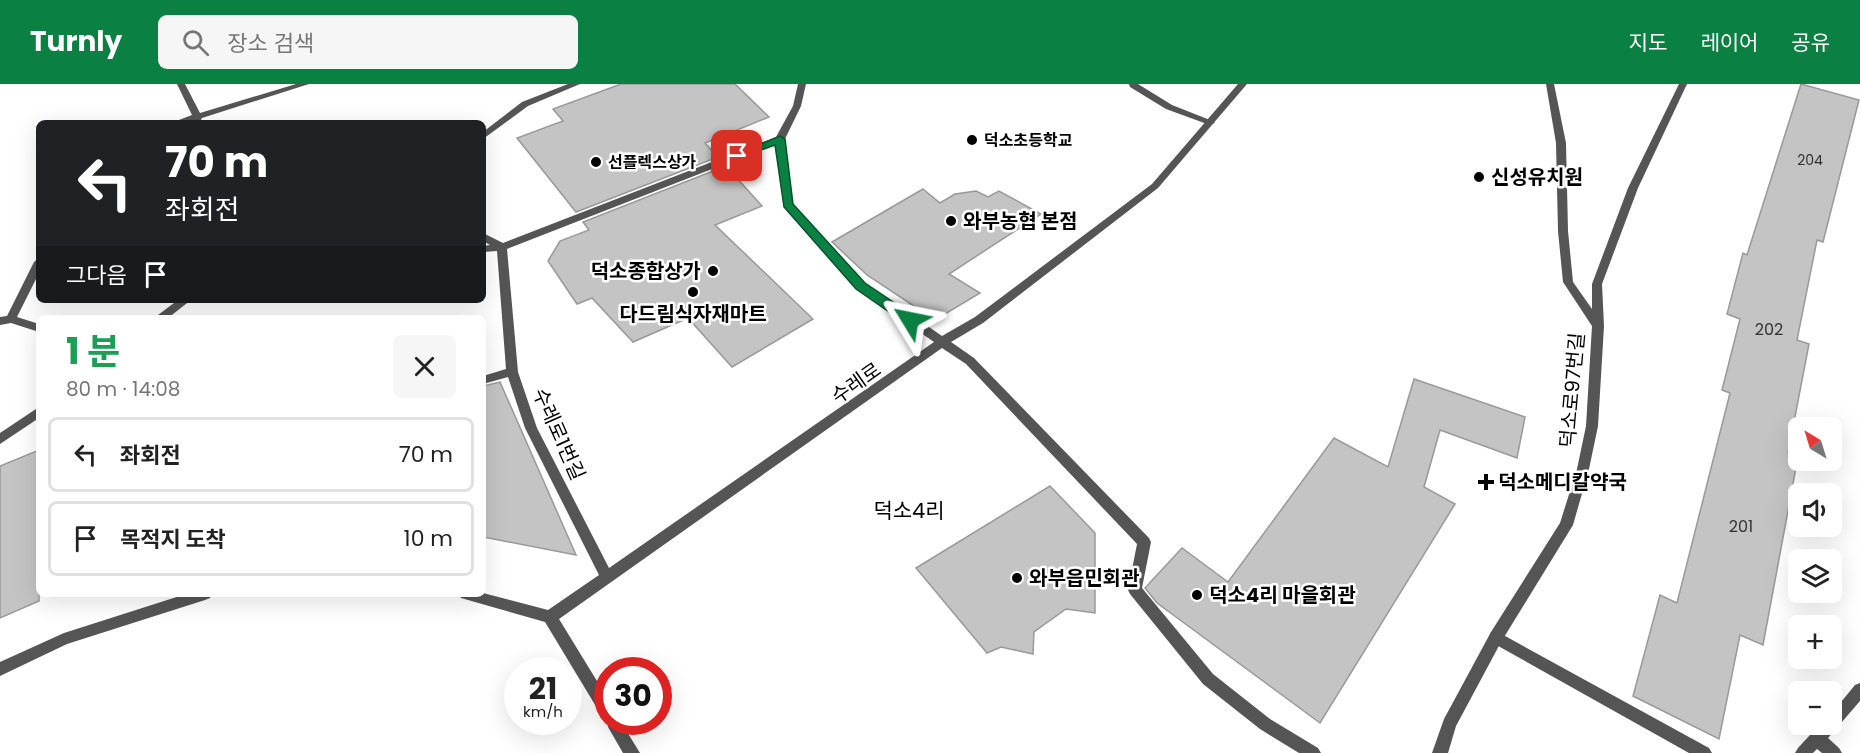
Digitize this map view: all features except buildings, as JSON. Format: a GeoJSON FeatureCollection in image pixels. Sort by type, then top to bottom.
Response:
{"type":"FeatureCollection","features":[{"type":"Feature","properties":{"kind":"street"},"geometry":{"type":"LineString","coordinates":[[181,84],[196,120],[305,84]]}},
{"type":"Feature","properties":{"kind":"street"},"geometry":{"type":"LineString","coordinates":[[486,134],[525,104],[576,84]]}},
{"type":"Feature","properties":{"kind":"street"},"geometry":{"type":"LineString","coordinates":[[802,84],[797,106],[780,139],[788,205],[861,286],[970,361],[1144,542],[1135,590],[1208,679],[1265,724],[1313,753]]}},
{"type":"Feature","properties":{"kind":"street","name":"수레로"},"geometry":{"type":"LineString","coordinates":[[549,617],[942,342],[979,320],[1155,186],[1243,84]]}},
{"type":"Feature","properties":{"kind":"street"},"geometry":{"type":"LineString","coordinates":[[1550,84],[1562,143],[1563,231],[1568,282],[1598,326]]}},
{"type":"Feature","properties":{"kind":"street","name":"덕소로97번길"},"geometry":{"type":"LineString","coordinates":[[1440,753],[1449,724],[1496,637],[1566,525],[1583,469],[1592,426],[1598,326],[1597,284],[1633,188],[1683,84]]}},
{"type":"Feature","properties":{"kind":"street"},"geometry":{"type":"LineString","coordinates":[[1132,85],[1169,107],[1210,122]]}},
{"type":"Feature","properties":{"kind":"street"},"geometry":{"type":"LineString","coordinates":[[486,249],[502,247],[780,139]]}},
{"type":"Feature","properties":{"kind":"street"},"geometry":{"type":"LineString","coordinates":[[486,238],[502,247]]}},
{"type":"Feature","properties":{"kind":"street","name":"수레로1번길"},"geometry":{"type":"LineString","coordinates":[[502,247],[512,372],[531,428],[607,578]]}},
{"type":"Feature","properties":{"kind":"street"},"geometry":{"type":"LineString","coordinates":[[36,267],[5,320],[36,327]]}},
{"type":"Feature","properties":{"kind":"street"},"geometry":{"type":"LineString","coordinates":[[164,315],[182,303]]}},
{"type":"Feature","properties":{"kind":"street"},"geometry":{"type":"LineString","coordinates":[[486,379],[512,372]]}},
{"type":"Feature","properties":{"kind":"street"},"geometry":{"type":"LineString","coordinates":[[0,439],[36,414]]}},
{"type":"Feature","properties":{"kind":"street"},"geometry":{"type":"LineString","coordinates":[[0,669],[64,639],[197,597]]}},
{"type":"Feature","properties":{"kind":"street"},"geometry":{"type":"LineString","coordinates":[[477,597],[549,617],[594,690]]}},
{"type":"Feature","properties":{"kind":"street"},"geometry":{"type":"LineString","coordinates":[[1496,637],[1704,753]]}},
{"type":"Feature","properties":{"kind":"street"},"geometry":{"type":"LineString","coordinates":[[1842,711],[1860,690]]}},
{"type":"Feature","properties":{"kind":"street"},"geometry":{"type":"LineString","coordinates":[[621,735],[632,753]]}},
{"type":"Feature","properties":{"kind":"street"},"geometry":{"type":"LineString","coordinates":[[1803,753],[1822,735]]}},
{"type":"Feature","properties":{"kind":"street"},"geometry":{"type":"LineString","coordinates":[[1818,740],[1834,753]]}},
{"type":"Feature","properties":{"kind":"place","name":"덕소초등학교"},"geometry":{"type":"Point","coordinates":[972,140]}},
{"type":"Feature","properties":{"kind":"place","name":"선플렉스상가"},"geometry":{"type":"Point","coordinates":[596,162]}},
{"type":"Feature","properties":{"kind":"place","name":"신성유치원"},"geometry":{"type":"Point","coordinates":[1479,177]}},
{"type":"Feature","properties":{"kind":"place","name":"와부농협 본점"},"geometry":{"type":"Point","coordinates":[951,221]}},
{"type":"Feature","properties":{"kind":"place","name":"덕소종합상가"},"geometry":{"type":"Point","coordinates":[713,271]}},
{"type":"Feature","properties":{"kind":"place","name":"다드림식자재마트"},"geometry":{"type":"Point","coordinates":[693,292]}},
{"type":"Feature","properties":{"kind":"place","name":"덕소메디칼약국"},"geometry":{"type":"Point","coordinates":[1486,482]}},
{"type":"Feature","properties":{"kind":"place","name":"와부읍민회관"},"geometry":{"type":"Point","coordinates":[1017,578]}},
{"type":"Feature","properties":{"kind":"place","name":"덕소4리 마을회관"},"geometry":{"type":"Point","coordinates":[1197,595]}},
{"type":"Feature","properties":{"kind":"district","name":"덕소4리"},"geometry":{"type":"Point","coordinates":[909,511]}},
{"type":"Feature","properties":{"kind":"route"},"geometry":{"type":"LineString","coordinates":[[737,156],[780,139],[788,205],[861,286],[910,320]]}}]}
